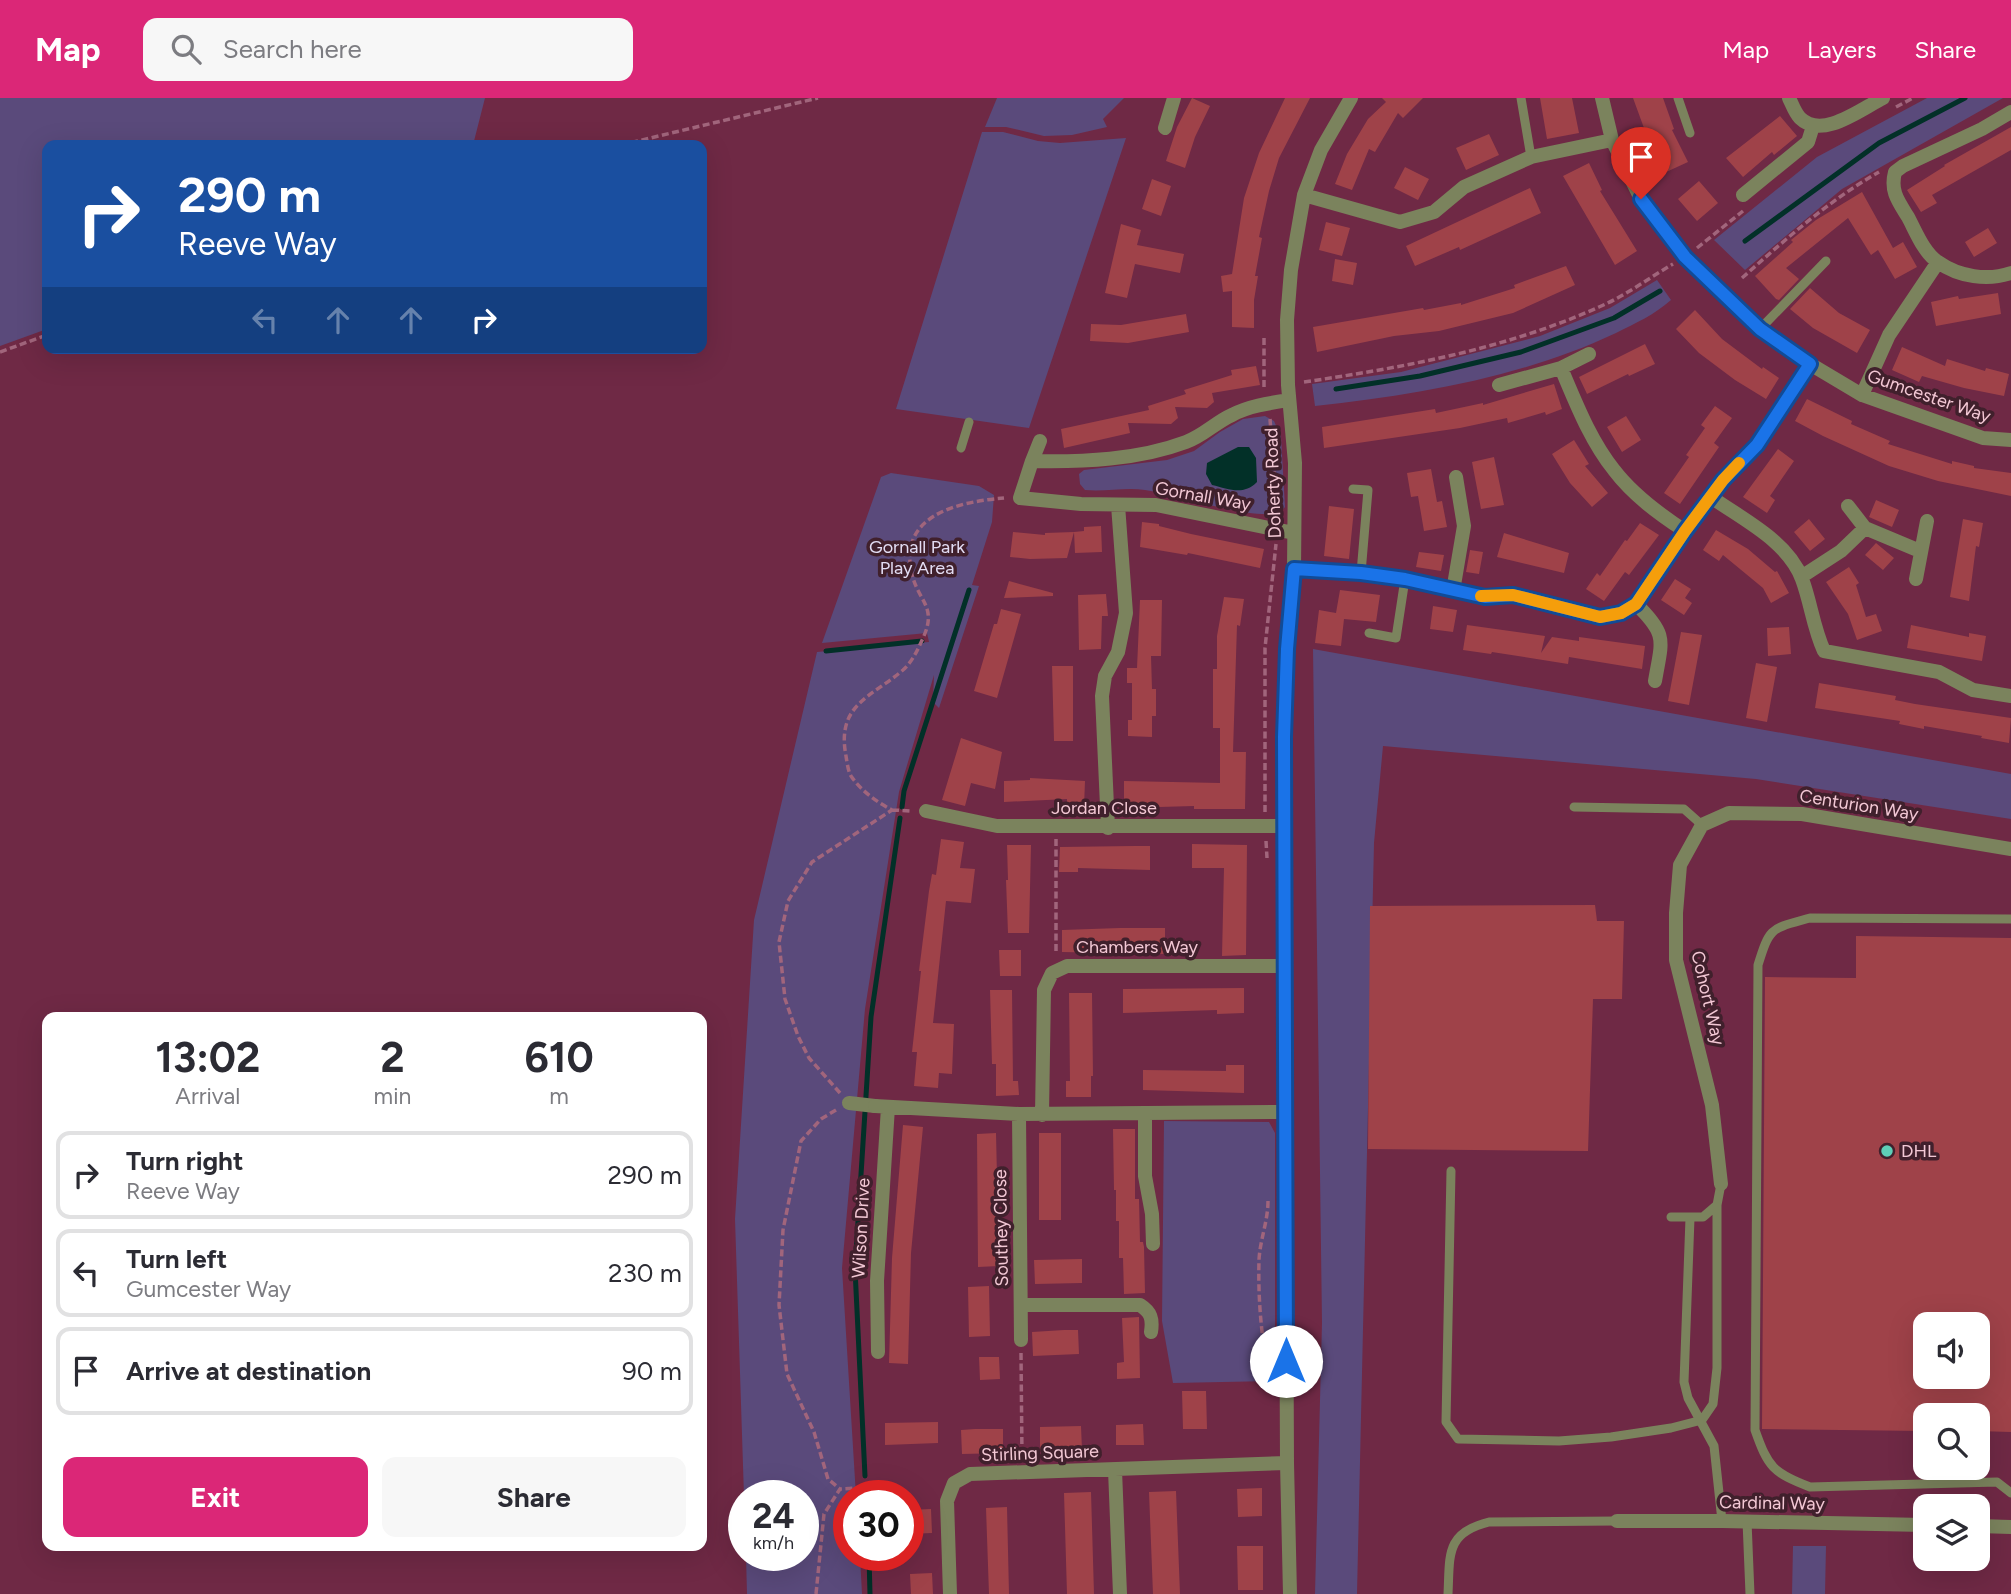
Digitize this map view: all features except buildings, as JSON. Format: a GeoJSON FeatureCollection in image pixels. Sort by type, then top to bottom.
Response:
{"type":"FeatureCollection","features":[{"type":"Feature","properties":{"kind":"street"},"geometry":{"type":"LineString","coordinates":[[1165,128],[1174,98]]}},
{"type":"Feature","properties":{"kind":"street","name":"Doherty Road"},"geometry":{"type":"LineString","coordinates":[[1287,1463],[1284,737],[1287,649],[1294,569],[1295,463],[1287,385],[1287,320],[1291,270],[1304,195],[1321,150],[1350,98]]}},
{"type":"Feature","properties":{"kind":"street","name":"Gumcester Way"},"geometry":{"type":"LineString","coordinates":[[1602,98],[1612,140],[1641,199],[1685,257],[1760,329],[1810,364],[1862,394],[1983,438],[2011,440]]}},
{"type":"Feature","properties":{"kind":"street"},"geometry":{"type":"LineString","coordinates":[[1788,98],[1800,117],[1813,126],[1829,125],[1883,98]]}},
{"type":"Feature","properties":{"kind":"street"},"geometry":{"type":"LineString","coordinates":[[2011,111],[1982,129],[1903,166],[1895,172],[1892,191],[1925,247],[1938,262],[1970,276],[1996,278],[2011,272]]}},
{"type":"Feature","properties":{"kind":"street"},"geometry":{"type":"LineString","coordinates":[[1743,195],[1808,142],[1813,126]]}},
{"type":"Feature","properties":{"kind":"street"},"geometry":{"type":"LineString","coordinates":[[1304,195],[1400,222],[1434,212],[1464,187],[1531,158],[1612,140]]}},
{"type":"Feature","properties":{"kind":"street"},"geometry":{"type":"LineString","coordinates":[[1862,394],[1889,335],[1938,262]]}},
{"type":"Feature","properties":{"kind":"street"},"geometry":{"type":"LineString","coordinates":[[1499,386],[1561,368],[1589,354]]}},
{"type":"Feature","properties":{"kind":"street"},"geometry":{"type":"LineString","coordinates":[[1294,569],[1405,579],[1485,597],[1513,595],[1600,617],[1621,613],[1636,604],[1723,480],[1757,445],[1810,364]]}},
{"type":"Feature","properties":{"kind":"street"},"geometry":{"type":"LineString","coordinates":[[1561,368],[1587,428],[1614,471],[1657,513],[1685,531]]}},
{"type":"Feature","properties":{"kind":"street"},"geometry":{"type":"LineString","coordinates":[[1032,460],[1078,462],[1161,450],[1189,442],[1233,414],[1264,403],[1289,400]]}},
{"type":"Feature","properties":{"kind":"street"},"geometry":{"type":"LineString","coordinates":[[1020,498],[1040,441]]}},
{"type":"Feature","properties":{"kind":"street"},"geometry":{"type":"LineString","coordinates":[[1453,591],[1464,526],[1456,477]]}},
{"type":"Feature","properties":{"kind":"street"},"geometry":{"type":"LineString","coordinates":[[1711,497],[1769,537],[1787,554],[1801,577],[1815,631],[1824,651],[1939,672],[1973,690],[2011,696]]}},
{"type":"Feature","properties":{"kind":"street","name":"Gornall Way"},"geometry":{"type":"LineString","coordinates":[[1020,498],[1156,505],[1294,533]]}},
{"type":"Feature","properties":{"kind":"street"},"geometry":{"type":"LineString","coordinates":[[1108,828],[1102,696],[1105,676],[1118,652],[1126,613],[1118,505]]}},
{"type":"Feature","properties":{"kind":"street"},"geometry":{"type":"LineString","coordinates":[[1848,506],[1864,528],[1920,551]]}},
{"type":"Feature","properties":{"kind":"street"},"geometry":{"type":"LineString","coordinates":[[1916,579],[1927,521]]}},
{"type":"Feature","properties":{"kind":"street"},"geometry":{"type":"LineString","coordinates":[[1801,577],[1841,551],[1864,528]]}},
{"type":"Feature","properties":{"kind":"street"},"geometry":{"type":"LineString","coordinates":[[1636,604],[1654,621],[1662,638],[1655,681]]}},
{"type":"Feature","properties":{"kind":"street","name":"Jordan Close"},"geometry":{"type":"LineString","coordinates":[[922,812],[997,826],[1285,826]]}},
{"type":"Feature","properties":{"kind":"street","name":"Centurion Way"},"geometry":{"type":"LineString","coordinates":[[1702,825],[1729,813],[1802,814],[2011,849]]}},
{"type":"Feature","properties":{"kind":"street","name":"Cohort Way"},"geometry":{"type":"LineString","coordinates":[[1702,825],[1680,864],[1676,960],[1712,1105],[1721,1184]]}},
{"type":"Feature","properties":{"kind":"street","name":"Chambers Way"},"geometry":{"type":"LineString","coordinates":[[1042,1115],[1044,990],[1052,973],[1067,967],[1283,966]]}},
{"type":"Feature","properties":{"kind":"street"},"geometry":{"type":"LineString","coordinates":[[854,1104],[1042,1115],[1284,1112]]}},
{"type":"Feature","properties":{"kind":"street","name":"Wilson Drive"},"geometry":{"type":"LineString","coordinates":[[878,1352],[881,1106]]}},
{"type":"Feature","properties":{"kind":"street","name":"Southey Close"},"geometry":{"type":"LineString","coordinates":[[1019,1114],[1021,1346]]}},
{"type":"Feature","properties":{"kind":"street"},"geometry":{"type":"LineString","coordinates":[[1145,1114],[1145,1176],[1152,1214],[1153,1244]]}},
{"type":"Feature","properties":{"kind":"street"},"geometry":{"type":"LineString","coordinates":[[1021,1305],[1140,1305],[1148,1310],[1153,1320],[1151,1332]]}},
{"type":"Feature","properties":{"kind":"street"},"geometry":{"type":"LineString","coordinates":[[1287,1463],[1290,1594]]}},
{"type":"Feature","properties":{"kind":"street","name":"Stirling Square"},"geometry":{"type":"LineString","coordinates":[[950,1594],[947,1501],[954,1483],[970,1474],[1287,1463]]}},
{"type":"Feature","properties":{"kind":"street","name":"Stirling Square"},"geometry":{"type":"LineString","coordinates":[[1115,1471],[1120,1594]]}},
{"type":"Feature","properties":{"kind":"street","name":"Cardinal Way"},"geometry":{"type":"LineString","coordinates":[[1617,1521],[1913,1525]]}},
{"type":"Feature","properties":{"kind":"street"},"geometry":{"type":"LineString","coordinates":[[1990,1526],[2011,1527]]}},
{"type":"Feature","properties":{"kind":"lane"},"geometry":{"type":"LineString","coordinates":[[1521,98],[1531,158]]}},
{"type":"Feature","properties":{"kind":"lane"},"geometry":{"type":"LineString","coordinates":[[1678,98],[1690,133]]}},
{"type":"Feature","properties":{"kind":"lane"},"geometry":{"type":"LineString","coordinates":[[1760,329],[1826,261]]}},
{"type":"Feature","properties":{"kind":"lane"},"geometry":{"type":"LineString","coordinates":[[961,448],[969,422]]}},
{"type":"Feature","properties":{"kind":"lane"},"geometry":{"type":"LineString","coordinates":[[1353,489],[1368,490],[1361,573]]}},
{"type":"Feature","properties":{"kind":"lane"},"geometry":{"type":"LineString","coordinates":[[1369,633],[1396,638],[1405,579]]}},
{"type":"Feature","properties":{"kind":"lane"},"geometry":{"type":"LineString","coordinates":[[1574,807],[1684,809],[1702,825]]}},
{"type":"Feature","properties":{"kind":"lane"},"geometry":{"type":"LineString","coordinates":[[2011,919],[1810,918],[1780,926],[1766,937],[1758,965],[1755,1430],[1764,1456],[1781,1476],[1810,1487],[1997,1482],[2011,1493]]}},
{"type":"Feature","properties":{"kind":"lane"},"geometry":{"type":"LineString","coordinates":[[1451,1171],[1446,1422],[1458,1439],[1559,1441],[1611,1437],[1671,1428],[1702,1420],[1713,1404],[1717,1368],[1717,1205],[1721,1184]]}},
{"type":"Feature","properties":{"kind":"lane"},"geometry":{"type":"LineString","coordinates":[[1671,1217],[1703,1217],[1717,1205]]}},
{"type":"Feature","properties":{"kind":"lane"},"geometry":{"type":"LineString","coordinates":[[1690,1218],[1684,1382],[1688,1398],[1714,1446],[1722,1521]]}},
{"type":"Feature","properties":{"kind":"lane"},"geometry":{"type":"LineString","coordinates":[[1448,1594],[1450,1555],[1457,1538],[1471,1527],[1489,1522],[1617,1521]]}},
{"type":"Feature","properties":{"kind":"lane"},"geometry":{"type":"LineString","coordinates":[[1747,1521],[1750,1594]]}},
{"type":"Feature","properties":{"kind":"path"},"geometry":{"type":"LineString","coordinates":[[642,140],[818,98]]}},
{"type":"Feature","properties":{"kind":"path"},"geometry":{"type":"LineString","coordinates":[[1742,278],[1809,219],[1847,191],[1881,171],[1895,172]]}},
{"type":"Feature","properties":{"kind":"path"},"geometry":{"type":"LineString","coordinates":[[1287,385],[1388,370],[1523,338],[1602,306],[1685,257]]}},
{"type":"Feature","properties":{"kind":"path"},"geometry":{"type":"LineString","coordinates":[[0,352],[42,337]]}},
{"type":"Feature","properties":{"kind":"path"},"geometry":{"type":"LineString","coordinates":[[922,812],[892,810],[876,801],[850,775],[844,743],[846,722],[858,703],[904,669],[925,634],[928,610],[914,580],[909,558],[910,541],[922,524],[954,507],[975,500],[1020,498]]}},
{"type":"Feature","properties":{"kind":"path"},"geometry":{"type":"LineString","coordinates":[[833,1484],[828,1479],[814,1432],[787,1374],[779,1305],[783,1230],[801,1141],[821,1119],[854,1104],[808,1058],[785,999],[779,942],[788,901],[812,862],[892,810]]}},
{"type":"Feature","properties":{"kind":"path"},"geometry":{"type":"LineString","coordinates":[[1056,827],[1056,967],[1067,967]]}},
{"type":"Feature","properties":{"kind":"path"},"geometry":{"type":"LineString","coordinates":[[1021,1346],[1023,1473]]}},
{"type":"Feature","properties":{"kind":"path"},"geometry":{"type":"LineString","coordinates":[[816,1594],[824,1514],[833,1499]]}},
{"type":"Feature","properties":{"kind":"green space"},"geometry":{"type":"Polygon","coordinates":[[[0,98],[485,98],[474,140],[42,140],[42,331],[0,346],[0,98]]]}},
{"type":"Feature","properties":{"kind":"green space"},"geometry":{"type":"Polygon","coordinates":[[[997,98],[1124,98],[1103,119],[1107,127],[1072,135],[1044,136],[1006,127],[985,127],[997,98]]]}},
{"type":"Feature","properties":{"kind":"green space"},"geometry":{"type":"Polygon","coordinates":[[[1927,98],[2003,98],[1842,189],[1745,270],[1714,240],[1817,157],[1927,98]]]}},
{"type":"Feature","properties":{"kind":"green space"},"geometry":{"type":"Polygon","coordinates":[[[982,132],[1003,132],[1038,141],[1060,143],[1126,138],[1029,428],[896,409],[982,132]]]}},
{"type":"Feature","properties":{"kind":"green space"},"geometry":{"type":"Polygon","coordinates":[[[1657,280],[1671,300],[1638,322],[1581,348],[1507,373],[1469,382],[1315,406],[1312,384],[1401,372],[1540,336],[1610,308],[1657,280]]]}},
{"type":"Feature","properties":{"kind":"green space"},"geometry":{"type":"Polygon","coordinates":[[[1265,416],[1274,421],[1281,437],[1285,507],[1280,513],[1233,510],[1145,490],[1085,490],[1080,484],[1079,474],[1084,470],[1167,460],[1194,451],[1243,419],[1265,416]]]}},
{"type":"Feature","properties":{"kind":"green space","name":"Gornall Park Play Area"},"geometry":{"type":"Polygon","coordinates":[[[891,473],[979,486],[994,495],[992,522],[972,585],[979,586],[939,708],[933,702],[934,675],[899,792],[865,1009],[842,1268],[855,1480],[833,1480],[833,1571],[861,1571],[862,1594],[747,1594],[746,1571],[819,1571],[819,1480],[743,1480],[735,1219],[754,920],[817,652],[929,642],[927,633],[822,643],[881,477],[891,473]]]}},
{"type":"Feature","properties":{"kind":"green space"},"geometry":{"type":"Polygon","coordinates":[[[1313,649],[2011,774],[2011,819],[1756,779],[1383,746],[1374,843],[1357,1594],[1315,1594],[1322,1323],[1313,649]]]}},
{"type":"Feature","properties":{"kind":"green space"},"geometry":{"type":"Polygon","coordinates":[[[1164,1121],[1269,1122],[1275,1133],[1275,1381],[1173,1383],[1162,1321],[1164,1121]]]}},
{"type":"Feature","properties":{"kind":"green space"},"geometry":{"type":"Polygon","coordinates":[[[1793,1546],[1826,1546],[1825,1594],[1792,1594],[1793,1546]]]}},
{"type":"Feature","properties":{"kind":"shaded area"},"geometry":{"type":"Polygon","coordinates":[[[1238,447],[1249,447],[1256,458],[1257,482],[1241,490],[1212,485],[1206,474],[1207,463],[1238,447]]]}},
{"type":"Feature","properties":{"kind":"waterway"},"geometry":{"type":"LineString","coordinates":[[1745,241],[1879,143],[1965,98]]}},
{"type":"Feature","properties":{"kind":"waterway"},"geometry":{"type":"LineString","coordinates":[[1336,389],[1420,376],[1521,352],[1614,318],[1660,291]]}},
{"type":"Feature","properties":{"kind":"waterway"},"geometry":{"type":"LineString","coordinates":[[902,807],[904,791],[969,590]]}},
{"type":"Feature","properties":{"kind":"waterway"},"geometry":{"type":"LineString","coordinates":[[826,651],[922,641]]}},
{"type":"Feature","properties":{"kind":"waterway"},"geometry":{"type":"LineString","coordinates":[[865,1476],[855,1269],[871,1017],[900,818]]}},
{"type":"Feature","properties":{"kind":"waterway"},"geometry":{"type":"LineString","coordinates":[[869,1571],[870,1594]]}},
{"type":"Feature","properties":{"kind":"slow traffic"},"geometry":{"type":"LineString","coordinates":[[1481,596],[1513,595],[1600,617],[1621,613],[1636,604],[1685,531],[1739,463]]}},
{"type":"Feature","properties":{"kind":"place","name":"DHL"},"geometry":{"type":"Point","coordinates":[1887,1151]}},
{"type":"Feature","properties":{"kind":"route"},"geometry":{"type":"LineString","coordinates":[[1286,1361],[1284,737],[1287,649],[1294,569],[1405,579],[1485,597],[1513,595],[1600,617],[1621,613],[1636,604],[1723,480],[1757,445],[1810,364],[1760,329],[1685,257],[1641,199]]}}]}
